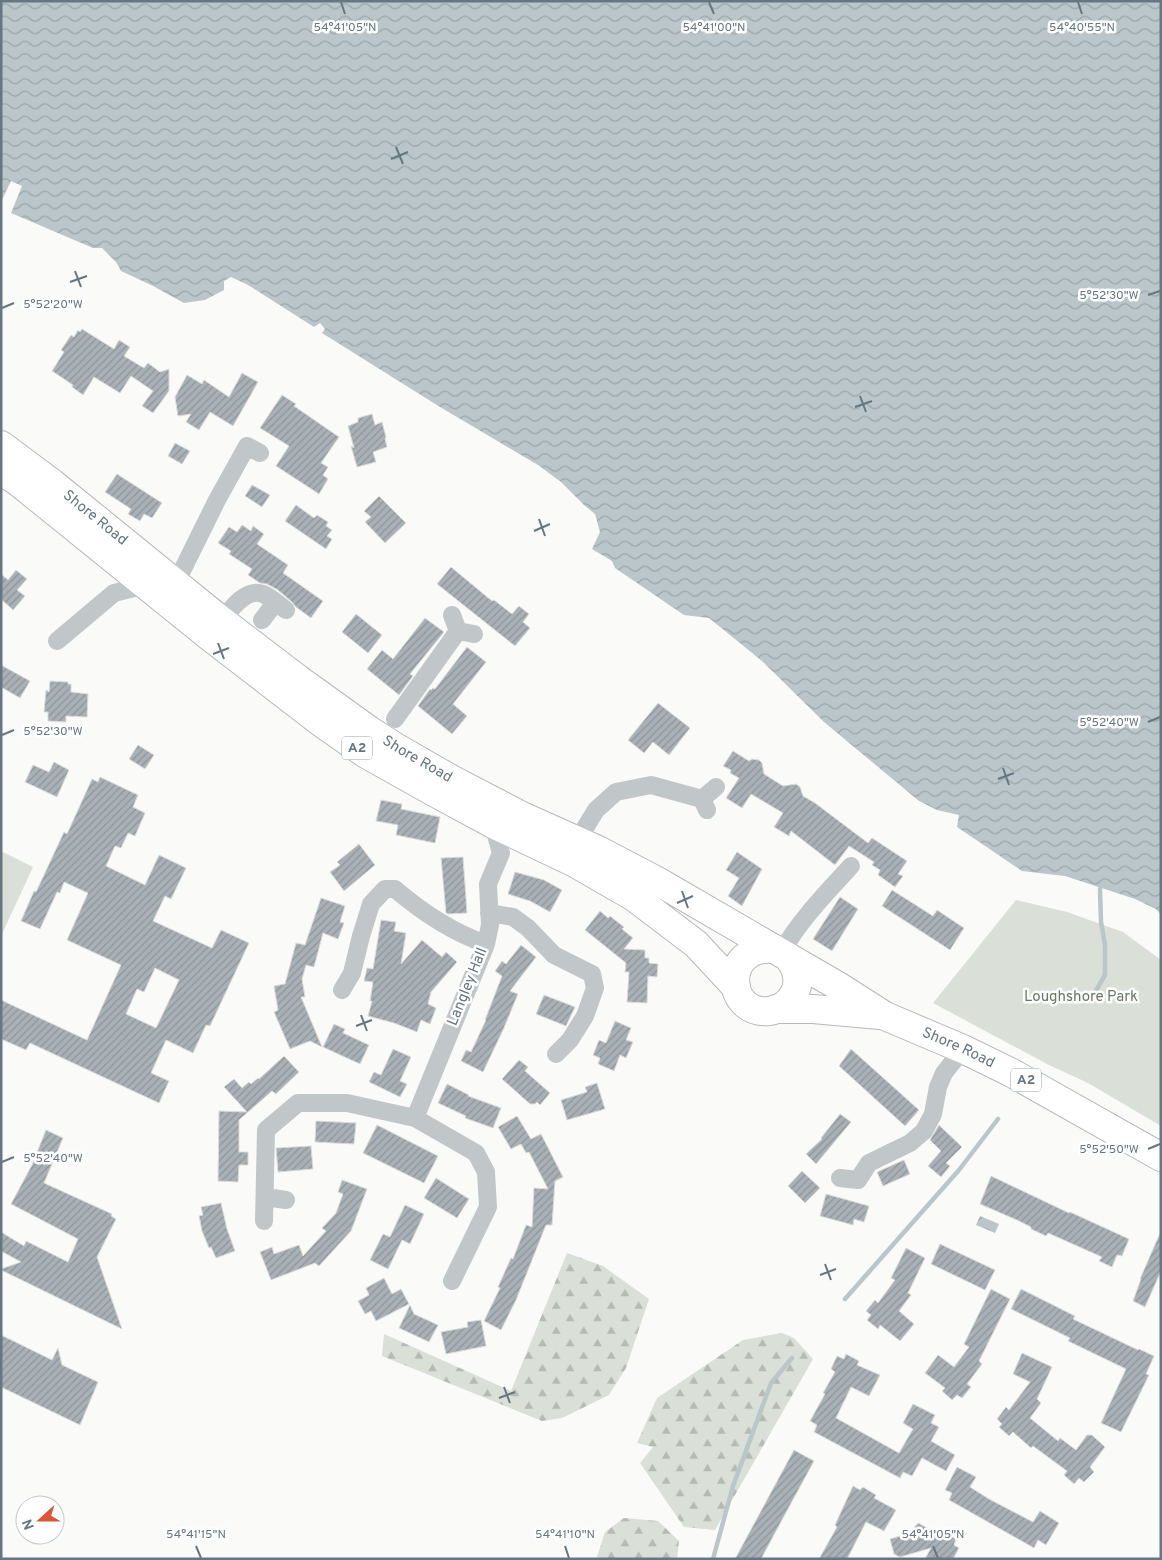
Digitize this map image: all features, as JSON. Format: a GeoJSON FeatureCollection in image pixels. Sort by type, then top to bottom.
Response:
{"type":"FeatureCollection","features":[{"type":"Feature","properties":{"kind":"highway","name":"Shore Road"},"geometry":{"type":"LineString","coordinates":[[1,445],[52,483],[222,621],[298,679],[397,748],[522,816],[598,850],[659,882],[838,986],[885,1016],[1012,1073],[1161,1157]]}},
{"type":"Feature","properties":{"kind":"highway","name":"Shore Road"},"geometry":{"type":"LineString","coordinates":[[1,471],[17,481],[118,561],[204,633],[318,721],[366,754],[494,824],[575,863],[634,897],[696,944],[736,987]]}},
{"type":"Feature","properties":{"kind":"highway"},"geometry":{"type":"LineString","coordinates":[[736,987],[736,969],[747,954],[764,948],[781,953],[794,965],[797,983],[791,999],[776,1009]]}},
{"type":"Feature","properties":{"kind":"highway","name":"A2"},"geometry":{"type":"LineString","coordinates":[[736,987],[742,1000],[748,1005],[763,1011],[776,1009]]}},
{"type":"Feature","properties":{"kind":"highway","name":"Shore Road"},"geometry":{"type":"LineString","coordinates":[[776,1009],[813,1009],[885,1016]]}},
{"type":"Feature","properties":{"kind":"street"},"geometry":{"type":"LineString","coordinates":[[176,583],[217,500],[247,446],[260,453]]}},
{"type":"Feature","properties":{"kind":"street"},"geometry":{"type":"LineString","coordinates":[[114,593],[119,576],[118,561]]}},
{"type":"Feature","properties":{"kind":"street"},"geometry":{"type":"LineString","coordinates":[[58,641],[114,593],[146,585]]}},
{"type":"Feature","properties":{"kind":"street"},"geometry":{"type":"LineString","coordinates":[[222,621],[242,598],[261,593],[281,606],[262,620]]}},
{"type":"Feature","properties":{"kind":"street"},"geometry":{"type":"LineString","coordinates":[[369,730],[395,719],[461,626]]}},
{"type":"Feature","properties":{"kind":"street"},"geometry":{"type":"LineString","coordinates":[[395,719],[397,748]]}},
{"type":"Feature","properties":{"kind":"street"},"geometry":{"type":"LineString","coordinates":[[577,842],[596,810],[616,792],[652,785],[705,804],[716,787]]}},
{"type":"Feature","properties":{"kind":"street"},"geometry":{"type":"LineString","coordinates":[[494,824],[501,852],[529,841]]}},
{"type":"Feature","properties":{"kind":"street","name":"Langley Hall"},"geometry":{"type":"LineString","coordinates":[[414,1118],[486,944],[490,925],[488,884],[501,852]]}},
{"type":"Feature","properties":{"kind":"street"},"geometry":{"type":"LineString","coordinates":[[781,953],[786,943],[815,906],[851,866]]}},
{"type":"Feature","properties":{"kind":"street"},"geometry":{"type":"LineString","coordinates":[[342,990],[352,973],[360,936],[371,904],[385,890],[395,889],[438,922],[466,937],[486,944]]}},
{"type":"Feature","properties":{"kind":"street"},"geometry":{"type":"LineString","coordinates":[[489,914],[513,917],[528,928],[554,956],[592,974],[595,988],[585,1016],[570,1040],[556,1054]]}},
{"type":"Feature","properties":{"kind":"street"},"geometry":{"type":"LineString","coordinates":[[944,1073],[951,1044]]}},
{"type":"Feature","properties":{"kind":"street"},"geometry":{"type":"LineString","coordinates":[[840,1178],[858,1180],[869,1163],[910,1143],[924,1131],[933,1114],[938,1087],[944,1073],[951,1044]]}},
{"type":"Feature","properties":{"kind":"street"},"geometry":{"type":"LineString","coordinates":[[264,1221],[266,1130],[298,1103],[347,1103],[414,1118],[476,1153],[486,1172],[488,1207],[452,1281]]}},
{"type":"Feature","properties":{"kind":"street"},"geometry":{"type":"LineString","coordinates":[[265,1196],[286,1200]]}},
{"type":"Feature","properties":{"kind":"green space"},"geometry":{"type":"Polygon","coordinates":[[[1,851],[33,867],[2,934],[1,933],[1,851]]]}},
{"type":"Feature","properties":{"kind":"green space","name":"Loughshore Park"},"geometry":{"type":"Polygon","coordinates":[[[1016,900],[1067,912],[1123,932],[1161,960],[1161,1126],[1088,1083],[1049,1065],[933,1003],[1016,900]]]}},
{"type":"Feature","properties":{"kind":"green space"},"geometry":{"type":"Polygon","coordinates":[[[567,1253],[603,1266],[649,1299],[626,1368],[609,1395],[562,1418],[542,1421],[382,1356],[384,1334],[511,1391],[567,1253]]]}},
{"type":"Feature","properties":{"kind":"green space"},"geometry":{"type":"Polygon","coordinates":[[[782,1333],[794,1338],[813,1359],[715,1530],[684,1527],[640,1463],[653,1447],[637,1443],[657,1398],[743,1340],[782,1333]]]}},
{"type":"Feature","properties":{"kind":"green space"},"geometry":{"type":"Polygon","coordinates":[[[624,1518],[658,1521],[679,1541],[677,1559],[599,1559],[597,1557],[605,1532],[624,1518]]]}},
{"type":"Feature","properties":{"kind":"water"},"geometry":{"type":"Polygon","coordinates":[[[1,1],[1161,1],[1161,915],[1156,909],[1135,899],[1065,876],[1022,871],[957,827],[959,815],[937,810],[919,801],[824,722],[762,661],[709,618],[684,615],[615,568],[612,561],[592,549],[600,532],[595,514],[561,482],[538,465],[440,407],[322,333],[325,329],[320,323],[314,327],[248,285],[231,277],[224,281],[224,290],[205,300],[184,303],[121,271],[116,262],[102,248],[93,248],[11,213],[22,186],[11,181],[1,202],[1,1]]]}},
{"type":"Feature","properties":{"kind":"water"},"geometry":{"type":"Polygon","coordinates":[[[980,1216],[999,1224],[995,1233],[976,1225],[980,1216]]]}},
{"type":"Feature","properties":{"kind":"building"},"geometry":{"type":"Polygon","coordinates":[[[82,329],[114,349],[119,340],[130,347],[124,356],[144,368],[148,363],[160,372],[169,369],[169,391],[153,413],[142,406],[153,391],[131,376],[120,393],[94,377],[83,395],[72,387],[73,385],[52,371],[64,352],[61,350],[71,335],[74,337],[78,330],[80,332],[82,329]]]}},
{"type":"Feature","properties":{"kind":"building"},"geometry":{"type":"Polygon","coordinates":[[[242,373],[258,382],[233,426],[210,412],[199,430],[186,422],[191,414],[178,416],[175,397],[187,375],[202,384],[204,380],[229,397],[242,373]]]}},
{"type":"Feature","properties":{"kind":"building"},"geometry":{"type":"Polygon","coordinates":[[[282,395],[296,404],[294,406],[339,437],[321,463],[328,467],[323,475],[328,479],[319,494],[276,466],[289,446],[260,428],[282,395]]]}},
{"type":"Feature","properties":{"kind":"building"},"geometry":{"type":"Polygon","coordinates":[[[372,414],[375,425],[382,422],[387,447],[373,452],[376,462],[357,467],[348,426],[358,422],[358,418],[372,414]]]}},
{"type":"Feature","properties":{"kind":"building"},"geometry":{"type":"Polygon","coordinates":[[[175,443],[190,451],[182,464],[168,456],[175,443]]]}},
{"type":"Feature","properties":{"kind":"building"},"geometry":{"type":"Polygon","coordinates":[[[117,474],[162,503],[152,518],[144,514],[140,521],[128,514],[131,509],[105,492],[117,474]]]}},
{"type":"Feature","properties":{"kind":"building"},"geometry":{"type":"Polygon","coordinates":[[[252,485],[270,495],[262,507],[245,496],[252,485]]]}},
{"type":"Feature","properties":{"kind":"building"},"geometry":{"type":"Polygon","coordinates":[[[379,496],[406,523],[385,543],[365,522],[371,517],[364,511],[379,496]]]}},
{"type":"Feature","properties":{"kind":"building"},"geometry":{"type":"Polygon","coordinates":[[[296,505],[314,518],[317,515],[328,522],[326,526],[332,530],[327,536],[332,539],[326,549],[285,521],[296,505]]]}},
{"type":"Feature","properties":{"kind":"building"},"geometry":{"type":"Polygon","coordinates":[[[242,525],[251,531],[253,526],[264,534],[257,544],[288,565],[283,573],[323,601],[311,618],[278,590],[267,584],[260,583],[248,575],[252,569],[229,554],[231,551],[218,543],[229,527],[237,532],[242,525]]]}},
{"type":"Feature","properties":{"kind":"building"},"geometry":{"type":"Polygon","coordinates":[[[451,567],[492,601],[494,600],[512,614],[519,606],[529,614],[523,622],[530,628],[515,646],[437,584],[451,567]]]}},
{"type":"Feature","properties":{"kind":"building"},"geometry":{"type":"Polygon","coordinates":[[[16,570],[27,579],[17,590],[25,596],[13,610],[1,599],[1,574],[8,580],[16,570]]]}},
{"type":"Feature","properties":{"kind":"building"},"geometry":{"type":"Polygon","coordinates":[[[356,614],[382,635],[368,653],[342,632],[356,614]]]}},
{"type":"Feature","properties":{"kind":"building"},"geometry":{"type":"Polygon","coordinates":[[[425,618],[444,632],[410,674],[413,676],[399,695],[367,669],[382,650],[393,659],[425,618]]]}},
{"type":"Feature","properties":{"kind":"building"},"geometry":{"type":"Polygon","coordinates":[[[467,647],[486,662],[453,704],[467,716],[452,734],[418,706],[430,689],[435,689],[467,647]]]}},
{"type":"Feature","properties":{"kind":"building"},"geometry":{"type":"Polygon","coordinates":[[[1,665],[30,681],[20,698],[1,687],[1,665]]]}},
{"type":"Feature","properties":{"kind":"building"},"geometry":{"type":"Polygon","coordinates":[[[50,681],[68,682],[68,684],[71,684],[71,692],[88,694],[87,717],[66,716],[66,722],[48,721],[48,712],[44,712],[46,690],[49,692],[50,681]]]}},
{"type":"Feature","properties":{"kind":"building"},"geometry":{"type":"Polygon","coordinates":[[[658,703],[690,728],[669,755],[653,742],[644,753],[628,740],[658,703]]]}},
{"type":"Feature","properties":{"kind":"building"},"geometry":{"type":"Polygon","coordinates":[[[138,745],[154,755],[145,769],[129,759],[138,745]]]}},
{"type":"Feature","properties":{"kind":"building"},"geometry":{"type":"Polygon","coordinates":[[[733,751],[749,761],[752,759],[759,760],[762,763],[764,774],[783,786],[796,784],[800,787],[803,796],[868,843],[872,838],[907,861],[898,874],[903,876],[895,887],[878,875],[880,870],[872,865],[874,862],[849,846],[835,865],[791,831],[789,836],[774,827],[783,813],[751,794],[742,808],[726,798],[739,778],[730,773],[731,770],[723,766],[733,751]]]}},
{"type":"Feature","properties":{"kind":"building"},"geometry":{"type":"Polygon","coordinates":[[[54,762],[69,770],[57,797],[25,782],[33,765],[49,772],[54,762]]]}},
{"type":"Feature","properties":{"kind":"building"},"geometry":{"type":"Polygon","coordinates":[[[100,777],[138,795],[133,807],[145,813],[135,836],[128,833],[121,848],[115,846],[106,866],[145,885],[159,855],[186,868],[171,899],[165,896],[153,921],[212,948],[221,930],[249,943],[210,1026],[206,1025],[193,1053],[166,1040],[151,1073],[169,1081],[159,1103],[30,1043],[26,1050],[1,1039],[1,1000],[87,1040],[121,965],[67,940],[88,893],[64,882],[60,893],[57,892],[40,929],[21,921],[64,832],[67,834],[92,779],[98,782],[100,777]],[[155,968],[144,992],[137,989],[126,1014],[156,1028],[179,980],[155,968]]]}},
{"type":"Feature","properties":{"kind":"building"},"geometry":{"type":"Polygon","coordinates":[[[381,800],[402,804],[401,809],[440,817],[435,843],[396,835],[398,825],[376,821],[381,800]]]}},
{"type":"Feature","properties":{"kind":"building"},"geometry":{"type":"Polygon","coordinates":[[[359,844],[375,865],[344,891],[330,872],[340,865],[337,862],[359,844]]]}},
{"type":"Feature","properties":{"kind":"building"},"geometry":{"type":"Polygon","coordinates":[[[737,852],[762,869],[742,906],[728,896],[739,878],[726,870],[737,852]]]}},
{"type":"Feature","properties":{"kind":"building"},"geometry":{"type":"Polygon","coordinates":[[[463,857],[467,913],[448,914],[446,913],[441,858],[463,857]]]}},
{"type":"Feature","properties":{"kind":"building"},"geometry":{"type":"Polygon","coordinates":[[[515,872],[544,880],[562,890],[550,912],[530,901],[508,894],[515,872]]]}},
{"type":"Feature","properties":{"kind":"building"},"geometry":{"type":"Polygon","coordinates":[[[892,890],[933,916],[937,910],[964,928],[950,950],[882,906],[892,890]]]}},
{"type":"Feature","properties":{"kind":"building"},"geometry":{"type":"Polygon","coordinates":[[[840,897],[858,909],[832,951],[813,939],[840,897]]]}},
{"type":"Feature","properties":{"kind":"building"},"geometry":{"type":"Polygon","coordinates":[[[321,898],[345,906],[340,922],[344,923],[338,939],[323,933],[314,967],[306,965],[302,979],[305,997],[301,997],[322,1047],[310,1041],[290,1049],[274,1012],[278,1010],[274,986],[285,984],[296,943],[305,945],[321,898]]]}},
{"type":"Feature","properties":{"kind":"building"},"geometry":{"type":"Polygon","coordinates":[[[600,911],[624,927],[622,929],[633,938],[624,949],[645,950],[645,958],[649,958],[649,963],[658,964],[657,977],[648,976],[647,1003],[627,1002],[629,972],[625,972],[626,963],[585,930],[600,911]]]}},
{"type":"Feature","properties":{"kind":"building"},"geometry":{"type":"Polygon","coordinates":[[[381,920],[396,922],[394,931],[406,933],[401,964],[422,940],[442,957],[446,952],[457,962],[431,992],[428,1004],[436,1008],[430,1024],[421,1020],[417,1032],[368,1016],[372,1001],[370,1001],[373,982],[364,981],[367,968],[373,969],[381,920]]]}},
{"type":"Feature","properties":{"kind":"building"},"geometry":{"type":"Polygon","coordinates":[[[521,945],[536,957],[510,991],[518,994],[483,1072],[461,1061],[466,1050],[471,1052],[486,1020],[502,976],[495,971],[502,961],[506,964],[521,945]]]}},
{"type":"Feature","properties":{"kind":"building"},"geometry":{"type":"Polygon","coordinates":[[[544,995],[575,1007],[566,1026],[536,1014],[544,995]]]}},
{"type":"Feature","properties":{"kind":"building"},"geometry":{"type":"Polygon","coordinates":[[[615,1021],[631,1028],[626,1040],[633,1042],[626,1058],[620,1055],[614,1071],[598,1064],[600,1058],[593,1055],[599,1040],[606,1043],[615,1021]]]}},
{"type":"Feature","properties":{"kind":"building"},"geometry":{"type":"Polygon","coordinates":[[[334,1024],[345,1029],[343,1033],[369,1045],[360,1064],[323,1047],[334,1024]]]}},
{"type":"Feature","properties":{"kind":"building"},"geometry":{"type":"Polygon","coordinates":[[[393,1049],[411,1057],[400,1081],[407,1084],[400,1097],[369,1082],[374,1072],[381,1075],[393,1049]]]}},
{"type":"Feature","properties":{"kind":"building"},"geometry":{"type":"Polygon","coordinates":[[[851,1049],[919,1110],[905,1126],[839,1066],[851,1049]]]}},
{"type":"Feature","properties":{"kind":"building"},"geometry":{"type":"Polygon","coordinates":[[[284,1056],[299,1072],[276,1094],[272,1091],[239,1120],[239,1152],[248,1152],[248,1165],[239,1165],[238,1182],[218,1181],[219,1111],[247,1112],[224,1087],[234,1079],[242,1088],[249,1082],[251,1084],[284,1056]]]}},
{"type":"Feature","properties":{"kind":"building"},"geometry":{"type":"Polygon","coordinates":[[[519,1060],[528,1067],[525,1071],[550,1093],[540,1105],[537,1102],[530,1104],[502,1079],[519,1060]]]}},
{"type":"Feature","properties":{"kind":"building"},"geometry":{"type":"Polygon","coordinates":[[[597,1083],[605,1109],[567,1120],[561,1100],[587,1092],[585,1087],[597,1083]]]}},
{"type":"Feature","properties":{"kind":"building"},"geometry":{"type":"Polygon","coordinates":[[[447,1084],[468,1096],[501,1108],[493,1128],[465,1118],[466,1116],[438,1103],[447,1084]]]}},
{"type":"Feature","properties":{"kind":"building"},"geometry":{"type":"Polygon","coordinates":[[[840,1114],[851,1122],[816,1164],[806,1154],[822,1139],[840,1114]]]}},
{"type":"Feature","properties":{"kind":"building"},"geometry":{"type":"Polygon","coordinates":[[[517,1116],[531,1139],[541,1134],[563,1177],[555,1181],[552,1225],[546,1225],[516,1300],[501,1330],[484,1321],[500,1288],[498,1287],[511,1258],[513,1259],[526,1225],[532,1227],[534,1188],[548,1189],[529,1152],[526,1153],[521,1144],[511,1149],[498,1127],[517,1116]]]}},
{"type":"Feature","properties":{"kind":"building"},"geometry":{"type":"Polygon","coordinates":[[[316,1121],[356,1123],[354,1144],[315,1142],[316,1121]]]}},
{"type":"Feature","properties":{"kind":"building"},"geometry":{"type":"Polygon","coordinates":[[[377,1125],[438,1156],[424,1183],[363,1153],[377,1125]]]}},
{"type":"Feature","properties":{"kind":"building"},"geometry":{"type":"Polygon","coordinates":[[[939,1125],[962,1147],[946,1163],[950,1166],[941,1177],[928,1166],[941,1151],[930,1140],[939,1125]]]}},
{"type":"Feature","properties":{"kind":"building"},"geometry":{"type":"Polygon","coordinates":[[[46,1130],[63,1138],[44,1183],[112,1214],[111,1216],[116,1219],[97,1257],[122,1329],[1,1270],[21,1262],[1,1251],[1,1232],[24,1246],[26,1241],[68,1262],[78,1239],[11,1204],[32,1165],[46,1130]]]}},
{"type":"Feature","properties":{"kind":"building"},"geometry":{"type":"Polygon","coordinates":[[[311,1146],[313,1169],[278,1172],[276,1148],[311,1146]]]}},
{"type":"Feature","properties":{"kind":"building"},"geometry":{"type":"Polygon","coordinates":[[[904,1160],[910,1174],[883,1186],[877,1172],[904,1160]]]}},
{"type":"Feature","properties":{"kind":"building"},"geometry":{"type":"Polygon","coordinates":[[[802,1171],[820,1188],[805,1203],[788,1186],[802,1171]]]}},
{"type":"Feature","properties":{"kind":"building"},"geometry":{"type":"Polygon","coordinates":[[[991,1176],[1129,1239],[1122,1256],[1117,1255],[1112,1267],[1099,1261],[1102,1257],[1048,1233],[1046,1236],[1019,1221],[980,1204],[991,1176]]]}},
{"type":"Feature","properties":{"kind":"building"},"geometry":{"type":"Polygon","coordinates":[[[436,1178],[469,1199],[457,1218],[424,1198],[436,1178]]]}},
{"type":"Feature","properties":{"kind":"building"},"geometry":{"type":"Polygon","coordinates":[[[342,1180],[367,1189],[351,1231],[319,1266],[315,1263],[271,1280],[260,1252],[272,1247],[274,1254],[299,1245],[303,1256],[326,1231],[322,1228],[336,1213],[343,1194],[338,1192],[342,1180]]]}},
{"type":"Feature","properties":{"kind":"building"},"geometry":{"type":"Polygon","coordinates":[[[826,1194],[869,1206],[864,1222],[854,1219],[853,1225],[820,1216],[826,1194]]]}},
{"type":"Feature","properties":{"kind":"building"},"geometry":{"type":"Polygon","coordinates":[[[221,1203],[227,1229],[235,1251],[216,1258],[211,1247],[209,1248],[202,1231],[199,1216],[203,1215],[201,1207],[221,1203]]]}},
{"type":"Feature","properties":{"kind":"building"},"geometry":{"type":"Polygon","coordinates":[[[405,1205],[424,1214],[410,1244],[402,1240],[388,1269],[370,1260],[383,1234],[390,1237],[405,1205]]]}},
{"type":"Feature","properties":{"kind":"building"},"geometry":{"type":"Polygon","coordinates":[[[1161,1231],[1161,1271],[1145,1307],[1133,1301],[1140,1279],[1161,1231]]]}},
{"type":"Feature","properties":{"kind":"building"},"geometry":{"type":"Polygon","coordinates":[[[940,1244],[995,1270],[985,1290],[931,1264],[940,1244]]]}},
{"type":"Feature","properties":{"kind":"building"},"geometry":{"type":"Polygon","coordinates":[[[906,1248],[925,1258],[908,1293],[911,1295],[899,1311],[914,1324],[900,1341],[880,1325],[878,1329],[867,1320],[871,1315],[866,1311],[875,1300],[878,1303],[895,1280],[891,1278],[906,1248]]]}},
{"type":"Feature","properties":{"kind":"building"},"geometry":{"type":"Polygon","coordinates":[[[384,1278],[392,1294],[401,1289],[409,1304],[376,1321],[371,1311],[365,1314],[358,1301],[369,1295],[366,1288],[384,1278]]]}},
{"type":"Feature","properties":{"kind":"building"},"geometry":{"type":"Polygon","coordinates":[[[991,1289],[1010,1299],[979,1361],[982,1364],[967,1384],[971,1387],[962,1398],[957,1395],[952,1400],[942,1391],[945,1388],[925,1373],[938,1355],[954,1367],[969,1347],[964,1344],[991,1289]]]}},
{"type":"Feature","properties":{"kind":"building"},"geometry":{"type":"Polygon","coordinates":[[[1021,1289],[1075,1316],[1073,1319],[1154,1356],[1146,1374],[1149,1375],[1121,1432],[1101,1423],[1126,1369],[1068,1341],[1070,1338],[1011,1309],[1021,1289]]]}},
{"type":"Feature","properties":{"kind":"building"},"geometry":{"type":"Polygon","coordinates":[[[410,1305],[414,1314],[438,1325],[429,1342],[399,1328],[410,1305]]]}},
{"type":"Feature","properties":{"kind":"building"},"geometry":{"type":"Polygon","coordinates":[[[481,1320],[486,1346],[446,1354],[441,1332],[468,1327],[467,1322],[481,1320]]]}},
{"type":"Feature","properties":{"kind":"building"},"geometry":{"type":"Polygon","coordinates":[[[1,1335],[52,1360],[58,1348],[62,1365],[98,1382],[80,1425],[1,1387],[1,1335]]]}},
{"type":"Feature","properties":{"kind":"building"},"geometry":{"type":"Polygon","coordinates":[[[1022,1353],[1052,1367],[1037,1399],[1041,1403],[1030,1418],[1058,1441],[1060,1438],[1076,1450],[1087,1435],[1092,1435],[1105,1447],[1090,1467],[1094,1472],[1084,1482],[1079,1478],[1074,1484],[1064,1475],[1067,1471],[1033,1446],[1031,1448],[1013,1432],[1009,1436],[999,1427],[1002,1424],[997,1419],[1006,1407],[1009,1410],[1030,1382],[1013,1374],[1022,1353]]]}},
{"type":"Feature","properties":{"kind":"building"},"geometry":{"type":"Polygon","coordinates":[[[846,1354],[859,1361],[857,1365],[880,1375],[869,1396],[851,1387],[836,1418],[899,1453],[913,1429],[903,1423],[913,1404],[935,1415],[931,1423],[939,1427],[931,1441],[955,1455],[946,1471],[922,1458],[912,1476],[903,1472],[900,1478],[814,1432],[817,1425],[810,1421],[835,1372],[831,1369],[837,1356],[844,1359],[846,1354]]]}},
{"type":"Feature","properties":{"kind":"building"},"geometry":{"type":"Polygon","coordinates":[[[794,1450],[814,1461],[761,1559],[735,1559],[794,1450]]]}},
{"type":"Feature","properties":{"kind":"building"},"geometry":{"type":"Polygon","coordinates":[[[957,1467],[976,1477],[970,1487],[989,1499],[1033,1522],[1040,1511],[1059,1523],[1046,1545],[1038,1540],[1034,1548],[949,1500],[952,1493],[945,1490],[957,1467]]]}},
{"type":"Feature","properties":{"kind":"building"},"geometry":{"type":"Polygon","coordinates":[[[853,1486],[860,1490],[863,1487],[876,1495],[874,1498],[896,1510],[884,1531],[866,1522],[847,1559],[819,1559],[837,1527],[835,1525],[853,1486]]]}},
{"type":"Feature","properties":{"kind":"building"},"geometry":{"type":"Polygon","coordinates":[[[918,1523],[944,1537],[946,1533],[956,1539],[954,1545],[959,1548],[953,1559],[925,1559],[931,1548],[900,1557],[894,1554],[890,1539],[910,1533],[918,1523]]]}},
{"type":"Feature","properties":{"kind":"waterway"},"geometry":{"type":"LineString","coordinates":[[1094,994],[1105,975],[1105,945],[1101,922],[1100,889]]}},
{"type":"Feature","properties":{"kind":"waterway"},"geometry":{"type":"LineString","coordinates":[[845,1299],[959,1170],[998,1119]]}},
{"type":"Feature","properties":{"kind":"waterway"},"geometry":{"type":"LineString","coordinates":[[713,1559],[733,1486],[771,1383],[792,1358]]}}]}
